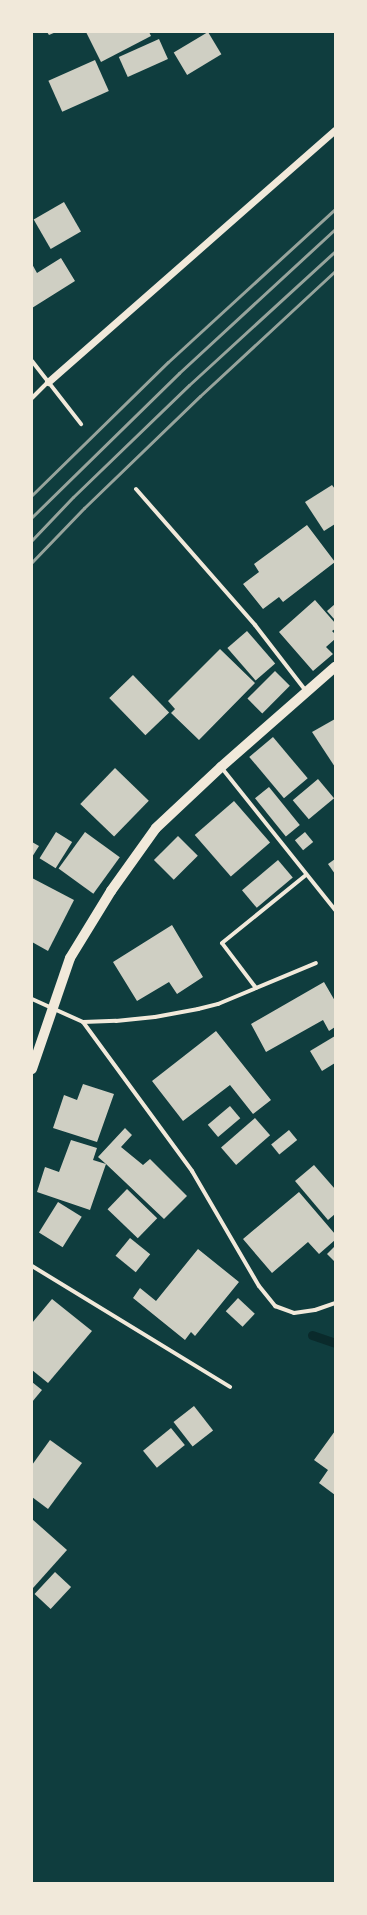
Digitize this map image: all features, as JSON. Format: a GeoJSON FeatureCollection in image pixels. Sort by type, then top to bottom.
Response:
{"type":"FeatureCollection","features":[{"type":"Feature","properties":{"kind":"main road"},"geometry":{"type":"LineString","coordinates":[[32,1069],[70,958],[111,891],[156,828],[221,767],[335,667]]}},
{"type":"Feature","properties":{"kind":"street"},"geometry":{"type":"LineString","coordinates":[[32,398],[48,382],[335,130]]}},
{"type":"Feature","properties":{"kind":"street"},"geometry":{"type":"LineString","coordinates":[[32,361],[80,424]]}},
{"type":"Feature","properties":{"kind":"street"},"geometry":{"type":"LineString","coordinates":[[136,489],[255,624],[306,692]]}},
{"type":"Feature","properties":{"kind":"street"},"geometry":{"type":"LineString","coordinates":[[221,767],[335,910]]}},
{"type":"Feature","properties":{"kind":"street"},"geometry":{"type":"LineString","coordinates":[[256,988],[222,944],[306,875]]}},
{"type":"Feature","properties":{"kind":"street"},"geometry":{"type":"LineString","coordinates":[[32,999],[83,1022],[116,1021],[155,1017],[218,1004],[316,962]]}},
{"type":"Feature","properties":{"kind":"street"},"geometry":{"type":"LineString","coordinates":[[83,1022],[192,1171],[259,1286],[275,1306],[294,1313],[315,1310],[335,1303]]}},
{"type":"Feature","properties":{"kind":"street"},"geometry":{"type":"LineString","coordinates":[[32,1266],[230,1387]]}},
{"type":"Feature","properties":{"kind":"building"},"geometry":{"type":"Polygon","coordinates":[[[47,32],[56,32],[49,35],[47,32]]]}},
{"type":"Feature","properties":{"kind":"building"},"geometry":{"type":"Polygon","coordinates":[[[86,32],[149,32],[151,36],[101,62],[86,32]]]}},
{"type":"Feature","properties":{"kind":"building"},"geometry":{"type":"Polygon","coordinates":[[[208,32],[221,54],[187,75],[174,53],[208,32]]]}},
{"type":"Feature","properties":{"kind":"building"},"geometry":{"type":"Polygon","coordinates":[[[159,39],[168,59],[128,77],[119,57],[159,39]]]}},
{"type":"Feature","properties":{"kind":"building"},"geometry":{"type":"Polygon","coordinates":[[[95,60],[109,91],[62,112],[48,81],[95,60]]]}},
{"type":"Feature","properties":{"kind":"building"},"geometry":{"type":"Polygon","coordinates":[[[64,202],[81,231],[51,249],[34,220],[64,202]]]}},
{"type":"Feature","properties":{"kind":"building"},"geometry":{"type":"Polygon","coordinates":[[[61,258],[75,281],[32,308],[32,264],[37,273],[61,258]]]}},
{"type":"Feature","properties":{"kind":"building"},"geometry":{"type":"Polygon","coordinates":[[[332,485],[335,489],[335,524],[324,531],[305,502],[332,485]]]}},
{"type":"Feature","properties":{"kind":"building"},"geometry":{"type":"Polygon","coordinates":[[[307,525],[335,562],[283,602],[279,597],[263,609],[243,584],[259,572],[254,564],[307,525]]]}},
{"type":"Feature","properties":{"kind":"building"},"geometry":{"type":"Polygon","coordinates":[[[315,600],[335,623],[335,629],[332,631],[335,634],[335,639],[326,647],[333,654],[313,671],[279,632],[315,600]]]}},
{"type":"Feature","properties":{"kind":"building"},"geometry":{"type":"Polygon","coordinates":[[[335,604],[335,620],[327,611],[335,604]]]}},
{"type":"Feature","properties":{"kind":"building"},"geometry":{"type":"Polygon","coordinates":[[[247,631],[275,663],[256,681],[227,648],[247,631]]]}},
{"type":"Feature","properties":{"kind":"building"},"geometry":{"type":"Polygon","coordinates":[[[220,649],[255,683],[199,740],[171,713],[175,709],[168,701],[220,649]]]}},
{"type":"Feature","properties":{"kind":"building"},"geometry":{"type":"Polygon","coordinates":[[[275,671],[290,686],[262,713],[247,699],[275,671]]]}},
{"type":"Feature","properties":{"kind":"building"},"geometry":{"type":"Polygon","coordinates":[[[133,675],[169,712],[145,735],[109,698],[133,675]]]}},
{"type":"Feature","properties":{"kind":"building"},"geometry":{"type":"Polygon","coordinates":[[[335,719],[335,767],[312,732],[335,719]]]}},
{"type":"Feature","properties":{"kind":"building"},"geometry":{"type":"Polygon","coordinates":[[[273,737],[308,778],[284,798],[249,757],[273,737]]]}},
{"type":"Feature","properties":{"kind":"building"},"geometry":{"type":"Polygon","coordinates":[[[115,768],[149,801],[114,837],[80,804],[115,768]]]}},
{"type":"Feature","properties":{"kind":"building"},"geometry":{"type":"Polygon","coordinates":[[[318,779],[334,798],[309,819],[293,800],[318,779]]]}},
{"type":"Feature","properties":{"kind":"building"},"geometry":{"type":"Polygon","coordinates":[[[269,787],[300,825],[286,836],[255,798],[269,787]]]}},
{"type":"Feature","properties":{"kind":"building"},"geometry":{"type":"Polygon","coordinates":[[[234,801],[270,843],[231,877],[195,835],[234,801]]]}},
{"type":"Feature","properties":{"kind":"building"},"geometry":{"type":"Polygon","coordinates":[[[56,832],[72,842],[56,868],[40,858],[56,832]]]}},
{"type":"Feature","properties":{"kind":"building"},"geometry":{"type":"Polygon","coordinates":[[[85,832],[120,857],[93,894],[59,868],[85,832]]]}},
{"type":"Feature","properties":{"kind":"building"},"geometry":{"type":"Polygon","coordinates":[[[305,832],[313,842],[303,850],[295,840],[305,832]]]}},
{"type":"Feature","properties":{"kind":"building"},"geometry":{"type":"Polygon","coordinates":[[[178,836],[198,856],[174,880],[154,860],[178,836]]]}},
{"type":"Feature","properties":{"kind":"building"},"geometry":{"type":"Polygon","coordinates":[[[32,842],[39,846],[32,857],[32,842]]]}},
{"type":"Feature","properties":{"kind":"building"},"geometry":{"type":"Polygon","coordinates":[[[335,859],[335,874],[328,864],[335,859]]]}},
{"type":"Feature","properties":{"kind":"building"},"geometry":{"type":"Polygon","coordinates":[[[278,860],[293,878],[257,908],[242,890],[278,860]]]}},
{"type":"Feature","properties":{"kind":"building"},"geometry":{"type":"Polygon","coordinates":[[[32,878],[74,900],[48,951],[32,942],[32,878]]]}},
{"type":"Feature","properties":{"kind":"building"},"geometry":{"type":"Polygon","coordinates":[[[172,925],[203,977],[177,994],[169,982],[137,1001],[113,962],[172,925]]]}},
{"type":"Feature","properties":{"kind":"building"},"geometry":{"type":"Polygon","coordinates":[[[324,982],[335,1001],[335,1027],[329,1031],[323,1020],[266,1052],[251,1024],[324,982]]]}},
{"type":"Feature","properties":{"kind":"building"},"geometry":{"type":"Polygon","coordinates":[[[216,1031],[271,1100],[253,1114],[230,1085],[183,1121],[152,1081],[216,1031]]]}},
{"type":"Feature","properties":{"kind":"building"},"geometry":{"type":"Polygon","coordinates":[[[335,1036],[335,1063],[322,1071],[310,1051],[335,1036]]]}},
{"type":"Feature","properties":{"kind":"building"},"geometry":{"type":"Polygon","coordinates":[[[83,1084],[114,1094],[97,1142],[53,1128],[64,1095],[77,1100],[83,1084]]]}},
{"type":"Feature","properties":{"kind":"building"},"geometry":{"type":"Polygon","coordinates":[[[230,1106],[240,1118],[218,1137],[208,1125],[230,1106]]]}},
{"type":"Feature","properties":{"kind":"building"},"geometry":{"type":"Polygon","coordinates":[[[255,1118],[270,1135],[236,1165],[221,1148],[255,1118]]]}},
{"type":"Feature","properties":{"kind":"building"},"geometry":{"type":"Polygon","coordinates":[[[125,1128],[132,1135],[121,1147],[143,1165],[150,1159],[187,1196],[164,1219],[98,1157],[125,1128]]]}},
{"type":"Feature","properties":{"kind":"building"},"geometry":{"type":"Polygon","coordinates":[[[289,1130],[297,1140],[279,1155],[271,1144],[289,1130]]]}},
{"type":"Feature","properties":{"kind":"building"},"geometry":{"type":"Polygon","coordinates":[[[71,1140],[97,1148],[93,1160],[106,1164],[90,1210],[37,1192],[45,1167],[59,1172],[71,1140]]]}},
{"type":"Feature","properties":{"kind":"building"},"geometry":{"type":"Polygon","coordinates":[[[314,1165],[335,1189],[335,1214],[328,1220],[295,1181],[314,1165]]]}},
{"type":"Feature","properties":{"kind":"building"},"geometry":{"type":"Polygon","coordinates":[[[127,1189],[157,1218],[138,1238],[108,1209],[127,1189]]]}},
{"type":"Feature","properties":{"kind":"building"},"geometry":{"type":"Polygon","coordinates":[[[299,1192],[335,1234],[335,1240],[319,1254],[308,1242],[272,1273],[243,1239],[299,1192]]]}},
{"type":"Feature","properties":{"kind":"building"},"geometry":{"type":"Polygon","coordinates":[[[58,1202],[82,1217],[63,1247],[39,1233],[58,1202]]]}},
{"type":"Feature","properties":{"kind":"building"},"geometry":{"type":"Polygon","coordinates":[[[130,1238],[150,1254],[136,1272],[116,1256],[130,1238]]]}},
{"type":"Feature","properties":{"kind":"building"},"geometry":{"type":"Polygon","coordinates":[[[335,1246],[335,1262],[327,1254],[335,1246]]]}},
{"type":"Feature","properties":{"kind":"building"},"geometry":{"type":"Polygon","coordinates":[[[198,1249],[239,1282],[195,1336],[191,1332],[185,1340],[133,1298],[140,1288],[156,1301],[198,1249]]]}},
{"type":"Feature","properties":{"kind":"building"},"geometry":{"type":"Polygon","coordinates":[[[238,1298],[255,1314],[243,1327],[226,1311],[238,1298]]]}},
{"type":"Feature","properties":{"kind":"building"},"geometry":{"type":"Polygon","coordinates":[[[52,1299],[92,1331],[48,1383],[32,1370],[32,1323],[52,1299]]]}},
{"type":"Feature","properties":{"kind":"building"},"geometry":{"type":"Polygon","coordinates":[[[32,1382],[42,1390],[32,1402],[32,1382]]]}},
{"type":"Feature","properties":{"kind":"building"},"geometry":{"type":"Polygon","coordinates":[[[194,1406],[213,1430],[193,1446],[174,1422],[194,1406]]]}},
{"type":"Feature","properties":{"kind":"building"},"geometry":{"type":"Polygon","coordinates":[[[171,1428],[185,1445],[157,1468],[143,1451],[171,1428]]]}},
{"type":"Feature","properties":{"kind":"building"},"geometry":{"type":"Polygon","coordinates":[[[335,1431],[335,1495],[319,1483],[328,1470],[314,1460],[335,1431]]]}},
{"type":"Feature","properties":{"kind":"building"},"geometry":{"type":"Polygon","coordinates":[[[50,1440],[82,1463],[48,1509],[32,1497],[32,1465],[50,1440]]]}},
{"type":"Feature","properties":{"kind":"building"},"geometry":{"type":"Polygon","coordinates":[[[32,1519],[67,1550],[33,1588],[32,1587],[32,1519]]]}},
{"type":"Feature","properties":{"kind":"building"},"geometry":{"type":"Polygon","coordinates":[[[55,1572],[71,1587],[51,1609],[35,1594],[55,1572]]]}},
{"type":"Feature","properties":{"kind":"waterway"},"geometry":{"type":"LineString","coordinates":[[312,1335],[335,1343]]}},
{"type":"Feature","properties":{"kind":"railway"},"geometry":{"type":"LineString","coordinates":[[32,495],[168,362],[335,209]]}},
{"type":"Feature","properties":{"kind":"railway"},"geometry":{"type":"LineString","coordinates":[[32,517],[179,373],[335,229]]}},
{"type":"Feature","properties":{"kind":"railway"},"geometry":{"type":"LineString","coordinates":[[32,540],[73,497],[189,385],[335,251]]}},
{"type":"Feature","properties":{"kind":"railway"},"geometry":{"type":"LineString","coordinates":[[32,562],[84,508],[200,396],[335,271]]}}]}
